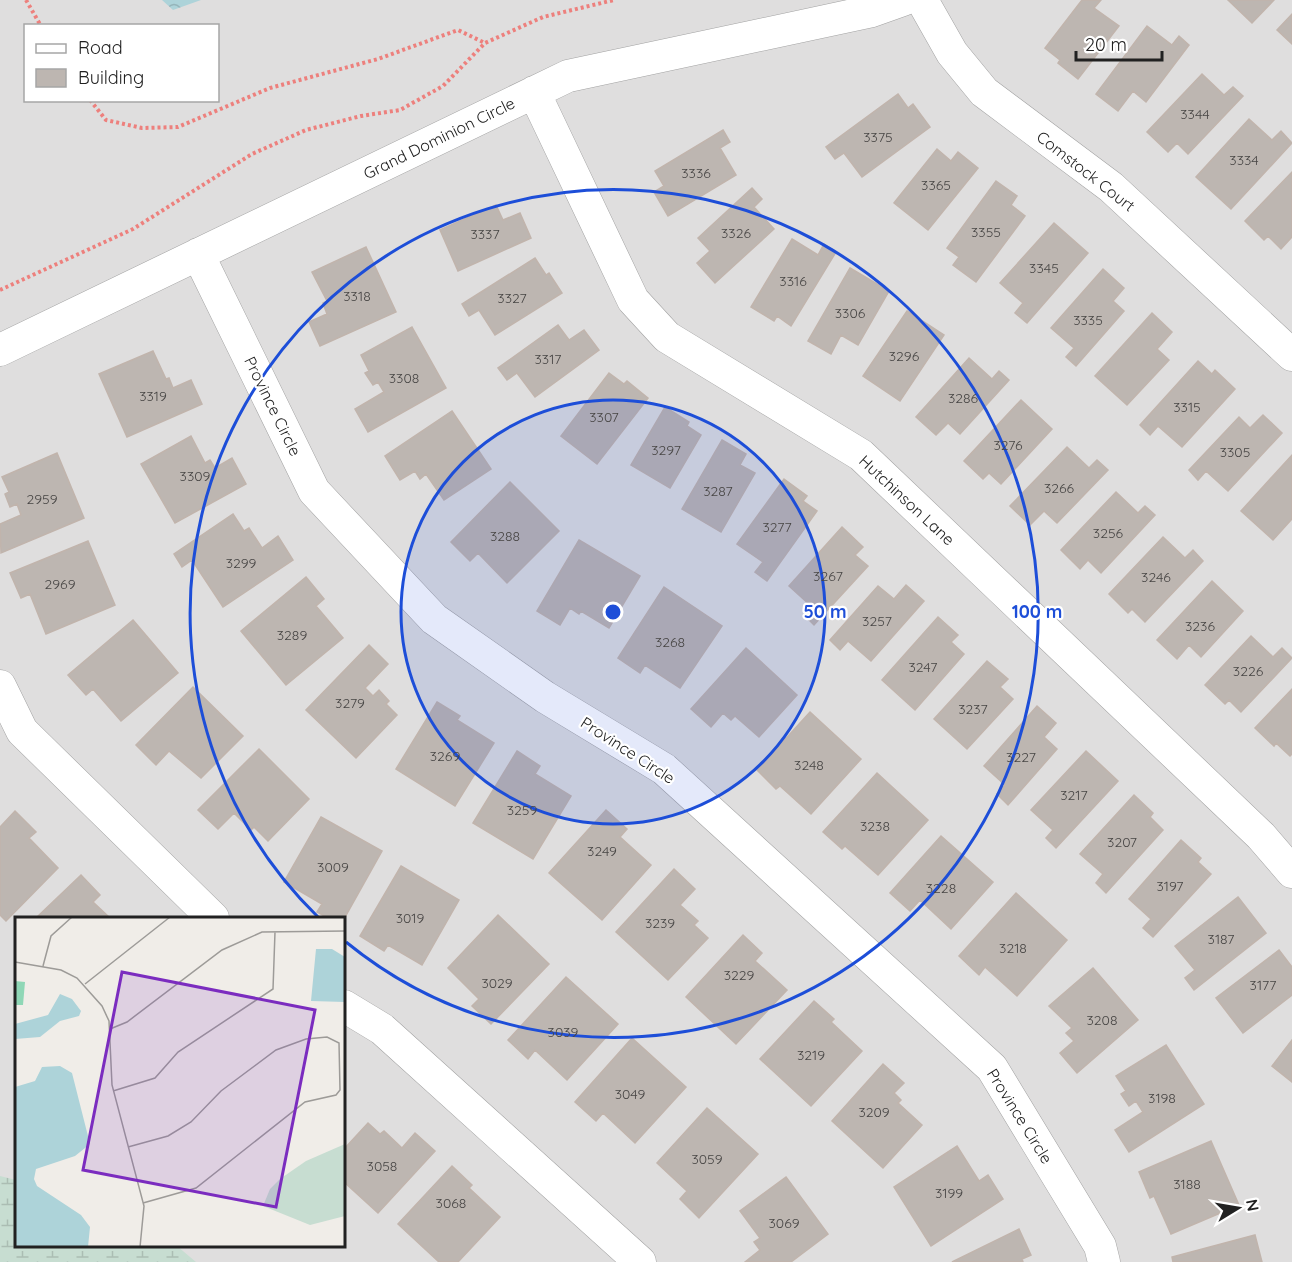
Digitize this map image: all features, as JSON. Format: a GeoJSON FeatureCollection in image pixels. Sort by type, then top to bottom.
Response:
{"type":"FeatureCollection","features":[{"type":"Feature","properties":{"kind":"street","name":"Grand Dominion Circle"},"geometry":{"type":"LineString","coordinates":[[0,350],[568,76],[872,11],[903,0]]}},
{"type":"Feature","properties":{"kind":"street","name":"Comstock Court"},"geometry":{"type":"LineString","coordinates":[[922,0],[952,53],[984,92],[1112,187],[1292,355]]}},
{"type":"Feature","properties":{"kind":"street","name":"Hutchinson Lane"},"geometry":{"type":"LineString","coordinates":[[534,92],[633,300],[666,337],[861,455],[1261,836],[1292,872]]}},
{"type":"Feature","properties":{"kind":"street","name":"Province Circle"},"geometry":{"type":"LineString","coordinates":[[198,254],[315,491],[434,619],[545,698],[664,769],[992,1068],[1100,1246],[1104,1262]]}},
{"type":"Feature","properties":{"kind":"street"},"geometry":{"type":"LineString","coordinates":[[0,686],[22,731],[212,917]]}},
{"type":"Feature","properties":{"kind":"street"},"geometry":{"type":"LineString","coordinates":[[345,1007],[382,1029],[640,1262]]}},
{"type":"Feature","properties":{"kind":"path"},"geometry":{"type":"LineString","coordinates":[[26,0],[40,24]]}},
{"type":"Feature","properties":{"kind":"path"},"geometry":{"type":"LineString","coordinates":[[0,290],[133,229],[252,154],[306,130],[361,116],[400,110],[443,87],[485,43],[543,17],[614,0]]}},
{"type":"Feature","properties":{"kind":"path"},"geometry":{"type":"LineString","coordinates":[[92,102],[106,120],[142,128],[178,127],[270,88],[378,59],[458,30],[485,43]]}},
{"type":"Feature","properties":{"kind":"shaded area"},"geometry":{"type":"Polygon","coordinates":[[[0,0],[1292,0],[1292,1262],[0,1262],[0,0]]]}},
{"type":"Feature","properties":{"kind":"green space"},"geometry":{"type":"Polygon","coordinates":[[[0,1176],[15,1180],[15,1247],[178,1247],[196,1262],[0,1262],[0,1176]]]}},
{"type":"Feature","properties":{"kind":"water"},"geometry":{"type":"Polygon","coordinates":[[[162,0],[201,0],[173,10],[162,0]]]}},
{"type":"Feature","properties":{"kind":"building"},"geometry":{"type":"Polygon","coordinates":[[[1082,0],[1101,0],[1094,8],[1119,26],[1078,79],[1058,63],[1060,60],[1045,48],[1082,0]]]}},
{"type":"Feature","properties":{"kind":"building"},"geometry":{"type":"Polygon","coordinates":[[[1228,0],[1274,0],[1252,23],[1228,0]]]}},
{"type":"Feature","properties":{"kind":"building"},"geometry":{"type":"Polygon","coordinates":[[[1292,14],[1292,44],[1277,30],[1292,14]]]}},
{"type":"Feature","properties":{"kind":"building"},"geometry":{"type":"Polygon","coordinates":[[[1147,26],[1172,45],[1179,36],[1189,45],[1146,102],[1133,91],[1118,111],[1096,94],[1147,26]]]}},
{"type":"Feature","properties":{"kind":"building"},"geometry":{"type":"Polygon","coordinates":[[[1202,74],[1224,95],[1233,87],[1243,96],[1188,154],[1177,143],[1168,152],[1147,132],[1202,74]]]}},
{"type":"Feature","properties":{"kind":"building"},"geometry":{"type":"Polygon","coordinates":[[[898,94],[908,108],[913,104],[930,127],[862,177],[844,153],[835,159],[826,147],[898,94]]]}},
{"type":"Feature","properties":{"kind":"building"},"geometry":{"type":"Polygon","coordinates":[[[1249,119],[1272,140],[1281,131],[1292,143],[1231,209],[1196,177],[1249,119]]]}},
{"type":"Feature","properties":{"kind":"building"},"geometry":{"type":"Polygon","coordinates":[[[723,130],[730,142],[720,148],[736,175],[668,216],[654,192],[664,186],[655,171],[723,130]]]}},
{"type":"Feature","properties":{"kind":"building"},"geometry":{"type":"Polygon","coordinates":[[[937,149],[951,161],[958,152],[978,168],[928,230],[894,203],[937,149]]]}},
{"type":"Feature","properties":{"kind":"building"},"geometry":{"type":"Polygon","coordinates":[[[1292,172],[1292,237],[1281,249],[1268,236],[1264,240],[1245,221],[1292,172]]]}},
{"type":"Feature","properties":{"kind":"building"},"geometry":{"type":"Polygon","coordinates":[[[996,181],[1017,196],[1011,205],[1025,216],[976,282],[953,265],[959,257],[947,248],[996,181]]]}},
{"type":"Feature","properties":{"kind":"building"},"geometry":{"type":"Polygon","coordinates":[[[752,188],[762,199],[754,207],[774,229],[715,283],[697,263],[710,251],[698,238],[752,188]]]}},
{"type":"Feature","properties":{"kind":"building"},"geometry":{"type":"Polygon","coordinates":[[[496,205],[503,220],[520,213],[531,238],[458,271],[440,230],[496,205]]]}},
{"type":"Feature","properties":{"kind":"building"},"geometry":{"type":"Polygon","coordinates":[[[1054,223],[1088,253],[1027,323],[1015,313],[1023,303],[1000,283],[1054,223]]]}},
{"type":"Feature","properties":{"kind":"building"},"geometry":{"type":"Polygon","coordinates":[[[792,239],[818,255],[824,244],[836,252],[791,326],[777,316],[774,321],[751,307],[792,239]]]}},
{"type":"Feature","properties":{"kind":"building"},"geometry":{"type":"Polygon","coordinates":[[[366,247],[396,312],[320,346],[309,322],[327,314],[323,303],[327,301],[312,272],[366,247]]]}},
{"type":"Feature","properties":{"kind":"building"},"geometry":{"type":"Polygon","coordinates":[[[535,258],[546,275],[549,273],[562,293],[495,335],[479,310],[469,316],[462,304],[535,258]]]}},
{"type":"Feature","properties":{"kind":"building"},"geometry":{"type":"Polygon","coordinates":[[[850,268],[889,291],[858,345],[841,335],[831,354],[808,341],[850,268]]]}},
{"type":"Feature","properties":{"kind":"building"},"geometry":{"type":"Polygon","coordinates":[[[1103,269],[1124,288],[1113,301],[1124,311],[1076,366],[1066,357],[1074,348],[1051,328],[1103,269]]]}},
{"type":"Feature","properties":{"kind":"building"},"geometry":{"type":"Polygon","coordinates":[[[907,311],[944,335],[900,401],[863,376],[907,311]]]}},
{"type":"Feature","properties":{"kind":"building"},"geometry":{"type":"Polygon","coordinates":[[[1152,313],[1172,332],[1157,349],[1169,360],[1127,405],[1095,376],[1152,313]]]}},
{"type":"Feature","properties":{"kind":"building"},"geometry":{"type":"Polygon","coordinates":[[[558,325],[569,340],[584,330],[599,350],[535,397],[517,373],[507,380],[498,368],[558,325]]]}},
{"type":"Feature","properties":{"kind":"building"},"geometry":{"type":"Polygon","coordinates":[[[412,327],[446,388],[368,432],[355,409],[384,392],[378,382],[373,385],[365,373],[369,371],[361,355],[412,327]]]}},
{"type":"Feature","properties":{"kind":"building"},"geometry":{"type":"Polygon","coordinates":[[[153,351],[166,379],[169,378],[173,388],[191,380],[202,404],[127,437],[99,374],[153,351]]]}},
{"type":"Feature","properties":{"kind":"building"},"geometry":{"type":"Polygon","coordinates":[[[969,358],[992,379],[999,371],[1009,380],[960,434],[948,423],[936,435],[916,417],[969,358]]]}},
{"type":"Feature","properties":{"kind":"building"},"geometry":{"type":"Polygon","coordinates":[[[1198,361],[1212,374],[1215,370],[1235,389],[1182,447],[1158,426],[1150,435],[1140,425],[1198,361]]]}},
{"type":"Feature","properties":{"kind":"building"},"geometry":{"type":"Polygon","coordinates":[[[609,373],[624,384],[627,381],[648,398],[597,464],[561,436],[609,373]]]}},
{"type":"Feature","properties":{"kind":"building"},"geometry":{"type":"Polygon","coordinates":[[[1021,400],[1052,429],[1001,484],[989,473],[983,479],[964,461],[1021,400]]]}},
{"type":"Feature","properties":{"kind":"building"},"geometry":{"type":"Polygon","coordinates":[[[665,407],[689,422],[687,426],[701,435],[670,488],[631,465],[665,407]]]}},
{"type":"Feature","properties":{"kind":"building"},"geometry":{"type":"Polygon","coordinates":[[[452,411],[491,469],[444,500],[426,474],[420,479],[415,471],[400,480],[385,456],[452,411]]]}},
{"type":"Feature","properties":{"kind":"building"},"geometry":{"type":"Polygon","coordinates":[[[1263,415],[1282,433],[1228,491],[1206,471],[1198,480],[1189,470],[1239,417],[1250,428],[1263,415]]]}},
{"type":"Feature","properties":{"kind":"building"},"geometry":{"type":"Polygon","coordinates":[[[191,436],[205,463],[210,460],[215,468],[232,458],[246,484],[175,523],[141,464],[191,436]]]}},
{"type":"Feature","properties":{"kind":"building"},"geometry":{"type":"Polygon","coordinates":[[[722,440],[746,454],[740,465],[755,473],[721,532],[682,509],[722,440]]]}},
{"type":"Feature","properties":{"kind":"building"},"geometry":{"type":"Polygon","coordinates":[[[1067,447],[1089,468],[1097,460],[1108,470],[1057,523],[1044,511],[1030,525],[1010,506],[1067,447]]]}},
{"type":"Feature","properties":{"kind":"building"},"geometry":{"type":"Polygon","coordinates":[[[57,453],[84,518],[1,553],[0,524],[21,515],[17,504],[10,507],[5,494],[9,492],[2,477],[57,453]]]}},
{"type":"Feature","properties":{"kind":"building"},"geometry":{"type":"Polygon","coordinates":[[[1292,455],[1292,519],[1273,540],[1241,511],[1292,455]]]}},
{"type":"Feature","properties":{"kind":"building"},"geometry":{"type":"Polygon","coordinates":[[[784,479],[807,496],[803,501],[817,511],[767,581],[755,572],[763,562],[737,544],[784,479]]]}},
{"type":"Feature","properties":{"kind":"building"},"geometry":{"type":"Polygon","coordinates":[[[510,482],[559,531],[507,583],[478,553],[470,561],[451,542],[510,482]]]}},
{"type":"Feature","properties":{"kind":"building"},"geometry":{"type":"Polygon","coordinates":[[[1116,492],[1138,513],[1145,506],[1155,515],[1101,573],[1088,560],[1080,569],[1061,550],[1116,492]]]}},
{"type":"Feature","properties":{"kind":"building"},"geometry":{"type":"Polygon","coordinates":[[[233,514],[244,531],[249,528],[262,548],[278,536],[293,560],[223,607],[192,560],[182,567],[174,554],[233,514]]]}},
{"type":"Feature","properties":{"kind":"building"},"geometry":{"type":"Polygon","coordinates":[[[842,527],[863,547],[855,555],[868,566],[814,625],[804,615],[811,606],[789,586],[842,527]]]}},
{"type":"Feature","properties":{"kind":"building"},"geometry":{"type":"Polygon","coordinates":[[[1163,537],[1185,558],[1193,550],[1203,561],[1145,622],[1132,609],[1128,613],[1109,594],[1163,537]]]}},
{"type":"Feature","properties":{"kind":"building"},"geometry":{"type":"Polygon","coordinates":[[[579,540],[640,576],[609,628],[581,611],[579,614],[570,608],[560,625],[537,611],[579,540]]]}},
{"type":"Feature","properties":{"kind":"building"},"geometry":{"type":"Polygon","coordinates":[[[88,541],[115,605],[46,634],[30,594],[21,598],[10,573],[88,541]]]}},
{"type":"Feature","properties":{"kind":"building"},"geometry":{"type":"Polygon","coordinates":[[[306,577],[324,599],[316,606],[343,638],[286,685],[241,631],[306,577]]]}},
{"type":"Feature","properties":{"kind":"building"},"geometry":{"type":"Polygon","coordinates":[[[1212,581],[1243,611],[1201,657],[1189,645],[1177,659],[1157,640],[1212,581]]]}},
{"type":"Feature","properties":{"kind":"building"},"geometry":{"type":"Polygon","coordinates":[[[906,585],[924,601],[871,661],[848,641],[840,650],[830,640],[878,586],[894,599],[906,585]]]}},
{"type":"Feature","properties":{"kind":"building"},"geometry":{"type":"Polygon","coordinates":[[[664,587],[722,626],[680,688],[645,665],[640,673],[618,658],[664,587]]]}},
{"type":"Feature","properties":{"kind":"building"},"geometry":{"type":"Polygon","coordinates":[[[938,617],[958,635],[951,642],[964,654],[915,710],[882,680],[938,617]]]}},
{"type":"Feature","properties":{"kind":"building"},"geometry":{"type":"Polygon","coordinates":[[[133,620],[178,673],[121,721],[93,689],[86,695],[68,675],[133,620]]]}},
{"type":"Feature","properties":{"kind":"building"},"geometry":{"type":"Polygon","coordinates":[[[1251,636],[1273,657],[1282,648],[1292,658],[1241,712],[1229,700],[1225,704],[1205,685],[1251,636]]]}},
{"type":"Feature","properties":{"kind":"building"},"geometry":{"type":"Polygon","coordinates":[[[369,645],[388,664],[365,688],[373,696],[379,690],[389,701],[386,704],[397,715],[356,758],[306,710],[369,645]]]}},
{"type":"Feature","properties":{"kind":"building"},"geometry":{"type":"Polygon","coordinates":[[[746,648],[797,695],[759,737],[735,716],[731,720],[723,713],[711,727],[691,709],[746,648]]]}},
{"type":"Feature","properties":{"kind":"building"},"geometry":{"type":"Polygon","coordinates":[[[987,661],[1008,679],[1000,687],[1013,699],[967,749],[934,719],[987,661]]]}},
{"type":"Feature","properties":{"kind":"building"},"geometry":{"type":"Polygon","coordinates":[[[193,687],[243,736],[201,778],[169,751],[156,765],[136,745],[193,687]]]}},
{"type":"Feature","properties":{"kind":"building"},"geometry":{"type":"Polygon","coordinates":[[[1292,689],[1292,754],[1290,756],[1276,743],[1274,746],[1255,728],[1292,689]]]}},
{"type":"Feature","properties":{"kind":"building"},"geometry":{"type":"Polygon","coordinates":[[[437,702],[460,716],[457,720],[494,743],[455,806],[396,769],[437,702]]]}},
{"type":"Feature","properties":{"kind":"building"},"geometry":{"type":"Polygon","coordinates":[[[1037,706],[1056,723],[1044,737],[1057,749],[1008,805],[997,794],[1005,785],[984,766],[1037,706]]]}},
{"type":"Feature","properties":{"kind":"building"},"geometry":{"type":"Polygon","coordinates":[[[810,712],[861,759],[811,814],[780,786],[776,789],[757,770],[810,712]]]}},
{"type":"Feature","properties":{"kind":"building"},"geometry":{"type":"Polygon","coordinates":[[[259,749],[309,799],[268,841],[254,827],[251,830],[234,813],[218,829],[198,810],[259,749]]]}},
{"type":"Feature","properties":{"kind":"building"},"geometry":{"type":"Polygon","coordinates":[[[517,751],[540,766],[535,774],[571,796],[533,859],[473,823],[517,751]]]}},
{"type":"Feature","properties":{"kind":"building"},"geometry":{"type":"Polygon","coordinates":[[[1086,751],[1118,781],[1056,848],[1046,838],[1053,830],[1031,810],[1086,751]]]}},
{"type":"Feature","properties":{"kind":"building"},"geometry":{"type":"Polygon","coordinates":[[[877,773],[928,820],[878,875],[845,846],[842,849],[823,832],[877,773]]]}},
{"type":"Feature","properties":{"kind":"building"},"geometry":{"type":"Polygon","coordinates":[[[1134,795],[1153,813],[1150,817],[1163,830],[1106,893],[1096,883],[1103,874],[1080,854],[1134,795]]]}},
{"type":"Feature","properties":{"kind":"building"},"geometry":{"type":"Polygon","coordinates":[[[606,810],[627,829],[620,837],[651,865],[602,920],[549,873],[606,810]]]}},
{"type":"Feature","properties":{"kind":"building"},"geometry":{"type":"Polygon","coordinates":[[[15,811],[36,832],[29,838],[58,868],[6,921],[0,915],[0,827],[15,811]]]}},
{"type":"Feature","properties":{"kind":"building"},"geometry":{"type":"Polygon","coordinates":[[[321,817],[382,851],[345,917],[326,917],[317,912],[322,904],[284,882],[321,817]]]}},
{"type":"Feature","properties":{"kind":"building"},"geometry":{"type":"Polygon","coordinates":[[[941,836],[993,882],[951,929],[920,900],[910,911],[890,893],[941,836]]]}},
{"type":"Feature","properties":{"kind":"building"},"geometry":{"type":"Polygon","coordinates":[[[1181,840],[1201,858],[1198,862],[1211,874],[1153,937],[1143,928],[1151,919],[1129,899],[1181,840]]]}},
{"type":"Feature","properties":{"kind":"building"},"geometry":{"type":"Polygon","coordinates":[[[401,866],[459,900],[422,965],[388,945],[384,951],[360,936],[401,866]]]}},
{"type":"Feature","properties":{"kind":"building"},"geometry":{"type":"Polygon","coordinates":[[[674,869],[695,889],[680,905],[698,921],[694,925],[708,938],[668,980],[616,932],[674,869]]]}},
{"type":"Feature","properties":{"kind":"building"},"geometry":{"type":"Polygon","coordinates":[[[81,875],[100,895],[93,902],[109,917],[37,917],[81,875]]]}},
{"type":"Feature","properties":{"kind":"building"},"geometry":{"type":"Polygon","coordinates":[[[1016,893],[1067,940],[1017,996],[985,967],[979,975],[959,956],[1016,893]]]}},
{"type":"Feature","properties":{"kind":"building"},"geometry":{"type":"Polygon","coordinates":[[[1238,897],[1266,933],[1194,990],[1185,978],[1195,970],[1175,946],[1238,897]]]}},
{"type":"Feature","properties":{"kind":"building"},"geometry":{"type":"Polygon","coordinates":[[[498,915],[549,964],[491,1024],[472,1006],[479,999],[448,968],[498,915]]]}},
{"type":"Feature","properties":{"kind":"building"},"geometry":{"type":"Polygon","coordinates":[[[743,935],[762,953],[755,961],[787,990],[736,1044],[686,997],[743,935]]]}},
{"type":"Feature","properties":{"kind":"building"},"geometry":{"type":"Polygon","coordinates":[[[1279,950],[1292,967],[1292,995],[1243,1033],[1216,998],[1279,950]]]}},
{"type":"Feature","properties":{"kind":"building"},"geometry":{"type":"Polygon","coordinates":[[[1093,968],[1138,1020],[1077,1073],[1060,1053],[1074,1041],[1066,1033],[1072,1028],[1049,1006],[1093,968]]]}},
{"type":"Feature","properties":{"kind":"building"},"geometry":{"type":"Polygon","coordinates":[[[566,977],[618,1024],[567,1080],[535,1050],[528,1059],[508,1040],[566,977]]]}},
{"type":"Feature","properties":{"kind":"building"},"geometry":{"type":"Polygon","coordinates":[[[814,1001],[834,1019],[831,1022],[862,1051],[811,1106],[760,1059],[814,1001]]]}},
{"type":"Feature","properties":{"kind":"building"},"geometry":{"type":"Polygon","coordinates":[[[632,1038],[686,1087],[635,1143],[603,1113],[596,1121],[575,1102],[632,1038]]]}},
{"type":"Feature","properties":{"kind":"building"},"geometry":{"type":"Polygon","coordinates":[[[1292,1040],[1292,1082],[1272,1066],[1292,1040]]]}},
{"type":"Feature","properties":{"kind":"building"},"geometry":{"type":"Polygon","coordinates":[[[1166,1045],[1204,1104],[1129,1152],[1115,1130],[1143,1112],[1136,1101],[1129,1106],[1121,1094],[1126,1091],[1116,1076],[1166,1045]]]}},
{"type":"Feature","properties":{"kind":"building"},"geometry":{"type":"Polygon","coordinates":[[[883,1064],[904,1083],[894,1093],[901,1100],[898,1103],[922,1125],[883,1168],[832,1121],[883,1064]]]}},
{"type":"Feature","properties":{"kind":"building"},"geometry":{"type":"Polygon","coordinates":[[[707,1108],[758,1154],[699,1218],[680,1199],[687,1191],[657,1163],[707,1108]]]}},
{"type":"Feature","properties":{"kind":"building"},"geometry":{"type":"Polygon","coordinates":[[[368,1123],[380,1134],[384,1131],[402,1148],[415,1133],[435,1151],[378,1213],[345,1183],[345,1148],[368,1123]]]}},
{"type":"Feature","properties":{"kind":"building"},"geometry":{"type":"Polygon","coordinates":[[[1211,1141],[1239,1205],[1171,1234],[1154,1196],[1150,1198],[1139,1172],[1211,1141]]]}},
{"type":"Feature","properties":{"kind":"building"},"geometry":{"type":"Polygon","coordinates":[[[957,1146],[979,1181],[988,1175],[1003,1199],[931,1246],[894,1187],[957,1146]]]}},
{"type":"Feature","properties":{"kind":"building"},"geometry":{"type":"Polygon","coordinates":[[[452,1166],[472,1185],[469,1188],[500,1217],[458,1262],[439,1262],[398,1224],[452,1166]]]}},
{"type":"Feature","properties":{"kind":"building"},"geometry":{"type":"Polygon","coordinates":[[[786,1177],[828,1234],[791,1262],[745,1262],[760,1250],[754,1242],[760,1238],[740,1211],[786,1177]]]}},
{"type":"Feature","properties":{"kind":"building"},"geometry":{"type":"Polygon","coordinates":[[[1019,1229],[1031,1255],[1022,1259],[1023,1262],[952,1262],[1019,1229]]]}},
{"type":"Feature","properties":{"kind":"building"},"geometry":{"type":"Polygon","coordinates":[[[1255,1235],[1262,1262],[1173,1262],[1172,1257],[1255,1235]]]}}]}
